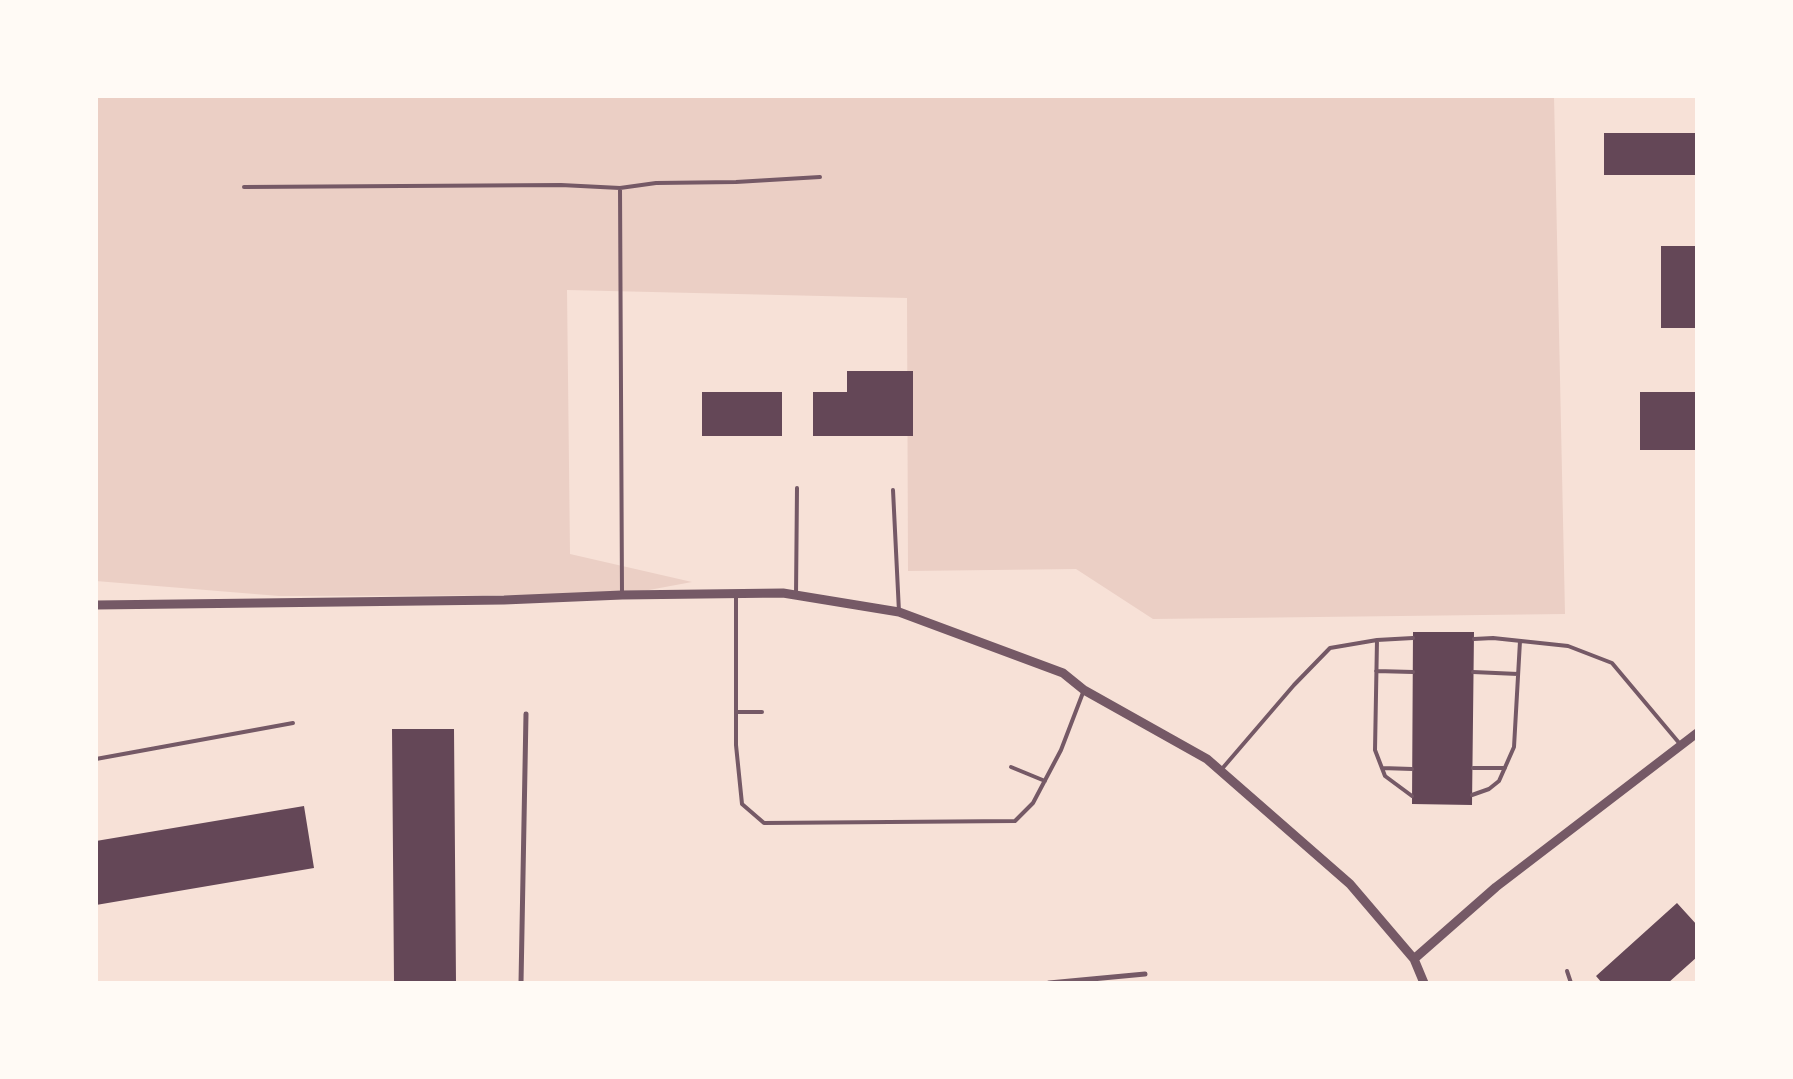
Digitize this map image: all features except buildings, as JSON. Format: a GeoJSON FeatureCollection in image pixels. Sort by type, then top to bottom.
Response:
{"type":"FeatureCollection","features":[{"type":"Feature","properties":{"kind":"street"},"geometry":{"type":"LineString","coordinates":[[96,605],[504,600],[622,595],[783,593],[899,612],[1063,673],[1084,690],[1207,758],[1350,884],[1414,959],[1424,983]]}},
{"type":"Feature","properties":{"kind":"street"},"geometry":{"type":"LineString","coordinates":[[521,983],[526,714]]}},
{"type":"Feature","properties":{"kind":"street"},"geometry":{"type":"LineString","coordinates":[[1414,959],[1496,887],[1697,733]]}},
{"type":"Feature","properties":{"kind":"street"},"geometry":{"type":"LineString","coordinates":[[1049,983],[1145,974]]}},
{"type":"Feature","properties":{"kind":"lane"},"geometry":{"type":"LineString","coordinates":[[244,187],[561,185],[620,188],[656,184],[820,177]]}},
{"type":"Feature","properties":{"kind":"lane"},"geometry":{"type":"LineString","coordinates":[[620,188],[622,595]]}},
{"type":"Feature","properties":{"kind":"lane"},"geometry":{"type":"LineString","coordinates":[[796,595],[797,488]]}},
{"type":"Feature","properties":{"kind":"lane"},"geometry":{"type":"LineString","coordinates":[[893,490],[899,612]]}},
{"type":"Feature","properties":{"kind":"lane"},"geometry":{"type":"LineString","coordinates":[[736,594],[736,745],[742,804],[764,823],[1015,821],[1033,803],[1045,781],[1061,750],[1084,690]]}},
{"type":"Feature","properties":{"kind":"lane"},"geometry":{"type":"LineString","coordinates":[[1221,770],[1294,685],[1330,648],[1377,640],[1413,638]]}},
{"type":"Feature","properties":{"kind":"lane"},"geometry":{"type":"LineString","coordinates":[[1474,639],[1493,638],[1568,646],[1612,663],[1682,745]]}},
{"type":"Feature","properties":{"kind":"lane"},"geometry":{"type":"LineString","coordinates":[[1377,640],[1375,750],[1385,776],[1412,796]]}},
{"type":"Feature","properties":{"kind":"lane"},"geometry":{"type":"LineString","coordinates":[[1472,795],[1489,789],[1500,781],[1514,747],[1520,641]]}},
{"type":"Feature","properties":{"kind":"lane"},"geometry":{"type":"LineString","coordinates":[[1376,671],[1413,672]]}},
{"type":"Feature","properties":{"kind":"lane"},"geometry":{"type":"LineString","coordinates":[[1473,672],[1518,674]]}},
{"type":"Feature","properties":{"kind":"lane"},"geometry":{"type":"LineString","coordinates":[[736,712],[762,712]]}},
{"type":"Feature","properties":{"kind":"lane"},"geometry":{"type":"LineString","coordinates":[[96,759],[293,723]]}},
{"type":"Feature","properties":{"kind":"lane"},"geometry":{"type":"LineString","coordinates":[[1011,768],[1045,781]]}},
{"type":"Feature","properties":{"kind":"lane"},"geometry":{"type":"LineString","coordinates":[[1382,768],[1412,769]]}},
{"type":"Feature","properties":{"kind":"lane"},"geometry":{"type":"LineString","coordinates":[[1473,768],[1505,768]]}},
{"type":"Feature","properties":{"kind":"lane"},"geometry":{"type":"LineString","coordinates":[[1566,971],[1571,983]]}},
{"type":"Feature","properties":{"kind":"shaded area"},"geometry":{"type":"Polygon","coordinates":[[[96,96],[1554,96],[1565,614],[1153,619],[1076,569],[908,571],[907,298],[567,290],[570,554],[692,582],[622,595],[279,596],[96,581],[96,96]]]}}]}
